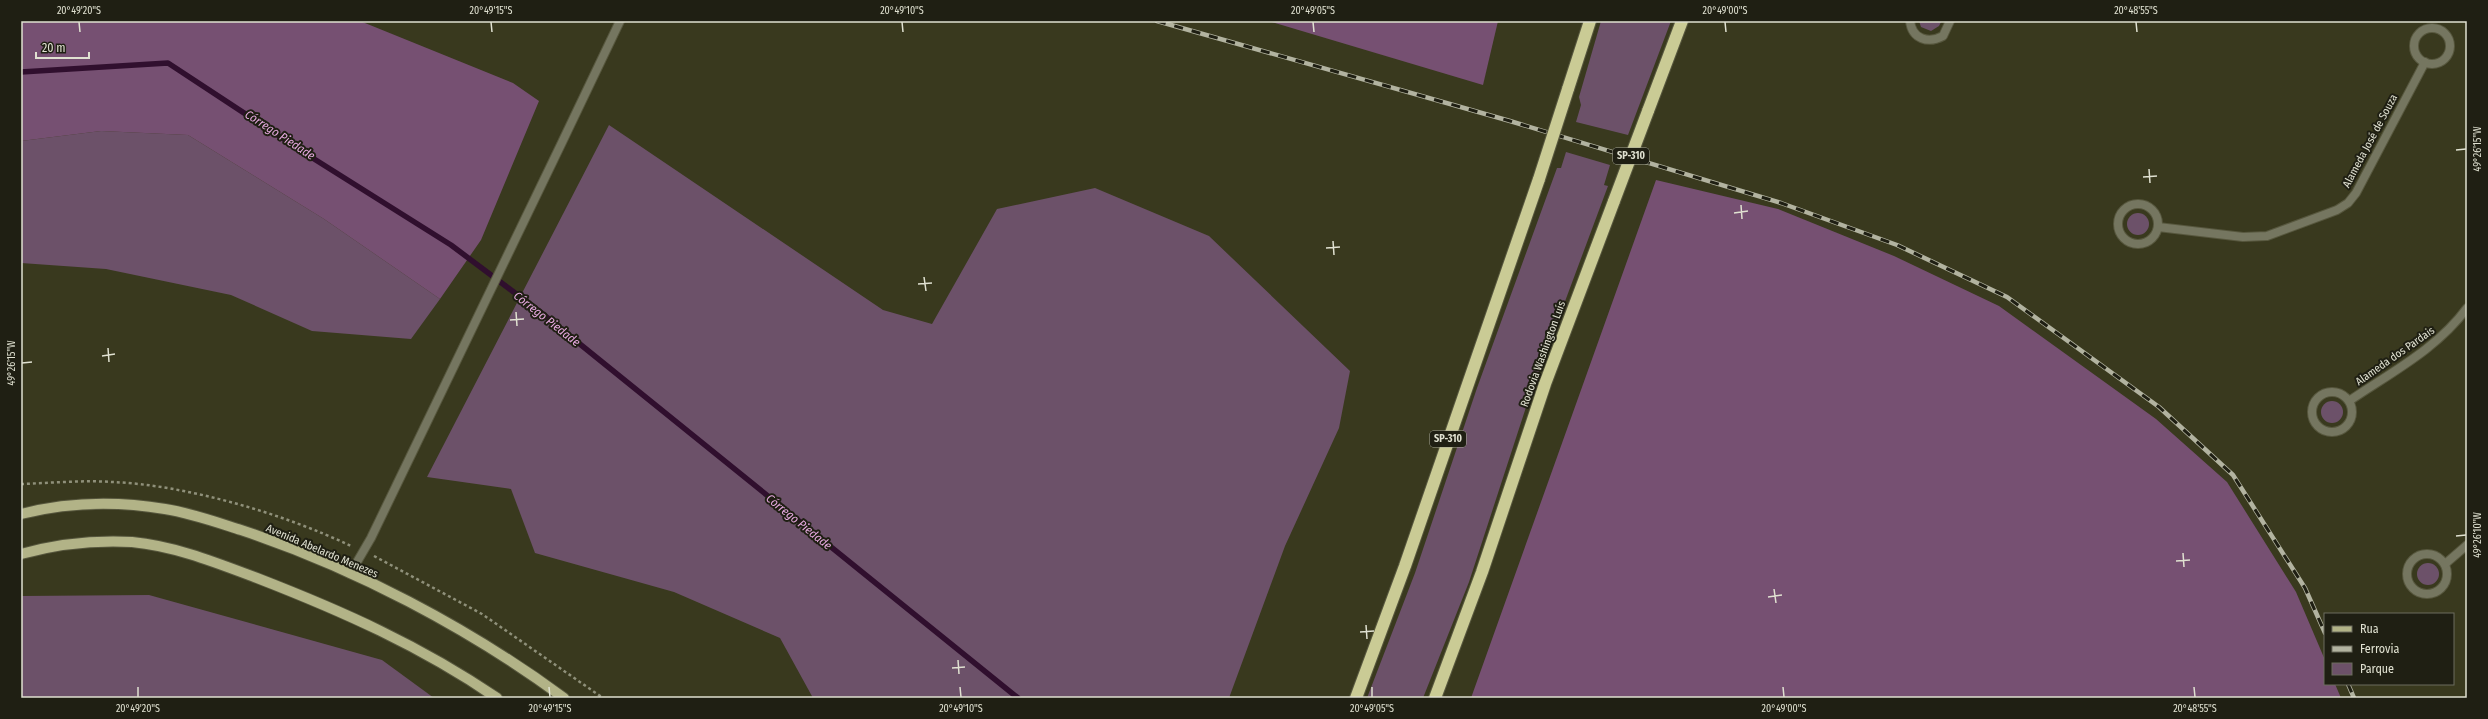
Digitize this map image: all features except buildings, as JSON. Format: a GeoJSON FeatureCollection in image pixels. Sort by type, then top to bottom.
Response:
{"type":"FeatureCollection","features":[{"type":"Feature","properties":{"kind":"highway","name":"SP-310"},"geometry":{"type":"LineString","coordinates":[[1356,698],[1405,566],[1539,179],[1590,21]]}},
{"type":"Feature","properties":{"kind":"highway","name":"Rodovia Washington Luís"},"geometry":{"type":"LineString","coordinates":[[1436,698],[1482,572],[1545,384],[1682,21]]}},
{"type":"Feature","properties":{"kind":"main road","name":"Avenida Abelardo Menezes"},"geometry":{"type":"LineString","coordinates":[[21,514],[80,504],[120,504],[166,509],[211,521],[280,543],[350,574],[459,628],[520,666],[564,698]]}},
{"type":"Feature","properties":{"kind":"main road"},"geometry":{"type":"LineString","coordinates":[[21,554],[40,549],[88,542],[132,542],[163,547],[214,562],[342,611],[457,670],[497,698]]}},
{"type":"Feature","properties":{"kind":"street"},"geometry":{"type":"LineString","coordinates":[[350,574],[371,538],[483,303],[512,249],[620,21]]}},
{"type":"Feature","properties":{"kind":"street"},"geometry":{"type":"LineString","coordinates":[[1910,21],[1916,35],[1930,40],[1943,36],[1948,30],[1950,21]]}},
{"type":"Feature","properties":{"kind":"street"},"geometry":{"type":"LineString","coordinates":[[2440,30],[2443,21]]}},
{"type":"Feature","properties":{"kind":"street"},"geometry":{"type":"LineString","coordinates":[[2432,28],[2440,30],[2446,35],[2450,42],[2446,57],[2440,62],[2433,64],[2425,62],[2418,58],[2415,50],[2418,35],[2432,28]]}},
{"type":"Feature","properties":{"kind":"street","name":"Alameda José de Souza"},"geometry":{"type":"LineString","coordinates":[[2158,227],[2249,237],[2267,236],[2343,207],[2356,193],[2425,62]]}},
{"type":"Feature","properties":{"kind":"street"},"geometry":{"type":"LineString","coordinates":[[2138,203],[2145,204],[2156,213],[2158,227],[2151,240],[2145,243],[2131,243],[2120,234],[2118,220],[2125,208],[2138,203]]}},
{"type":"Feature","properties":{"kind":"street","name":"Alameda dos Pardais"},"geometry":{"type":"LineString","coordinates":[[2349,401],[2434,344],[2448,332],[2467,308]]}},
{"type":"Feature","properties":{"kind":"street"},"geometry":{"type":"LineString","coordinates":[[2330,392],[2344,396],[2349,401],[2352,414],[2346,427],[2333,433],[2320,429],[2315,424],[2311,411],[2317,398],[2330,392]]}},
{"type":"Feature","properties":{"kind":"street"},"geometry":{"type":"LineString","coordinates":[[2445,564],[2467,545]]}},
{"type":"Feature","properties":{"kind":"street"},"geometry":{"type":"LineString","coordinates":[[2420,555],[2435,555],[2445,564],[2448,571],[2445,585],[2434,594],[2420,594],[2409,585],[2407,571],[2414,558],[2420,555]]}},
{"type":"Feature","properties":{"kind":"green space"},"geometry":{"type":"Polygon","coordinates":[[[1601,21],[1671,21],[1628,135],[1576,122],[1581,105],[1579,97],[1601,21]]]}},
{"type":"Feature","properties":{"kind":"green space"},"geometry":{"type":"Polygon","coordinates":[[[1919,21],[1941,22],[1939,26],[1931,31],[1921,27],[1919,21]]]}},
{"type":"Feature","properties":{"kind":"green space"},"geometry":{"type":"Polygon","coordinates":[[[609,125],[883,310],[932,324],[997,209],[1095,188],[1209,236],[1350,371],[1339,428],[1285,546],[1229,698],[813,698],[780,638],[674,592],[535,553],[511,489],[427,477],[609,125]]]}},
{"type":"Feature","properties":{"kind":"green space"},"geometry":{"type":"Polygon","coordinates":[[[101,131],[188,135],[324,219],[440,299],[411,339],[312,331],[231,295],[106,269],[21,263],[21,141],[101,131]]]}},
{"type":"Feature","properties":{"kind":"green space"},"geometry":{"type":"Polygon","coordinates":[[[1566,152],[1610,165],[1604,185],[1608,186],[1529,398],[1469,582],[1423,698],[1367,698],[1415,573],[1477,388],[1557,168],[1561,168],[1566,152]]]}},
{"type":"Feature","properties":{"kind":"green space"},"geometry":{"type":"Polygon","coordinates":[[[2138,213],[2146,216],[2149,224],[2146,232],[2138,235],[2130,232],[2127,224],[2130,216],[2138,213]]]}},
{"type":"Feature","properties":{"kind":"green space"},"geometry":{"type":"Polygon","coordinates":[[[2332,401],[2340,404],[2343,412],[2340,420],[2332,423],[2324,420],[2321,412],[2324,404],[2332,401]]]}},
{"type":"Feature","properties":{"kind":"green space"},"geometry":{"type":"Polygon","coordinates":[[[2428,563],[2436,566],[2439,574],[2436,582],[2428,585],[2420,582],[2417,574],[2420,566],[2428,563]]]}},
{"type":"Feature","properties":{"kind":"green space"},"geometry":{"type":"Polygon","coordinates":[[[149,595],[382,660],[434,698],[21,698],[21,596],[149,595]]]}},
{"type":"Feature","properties":{"kind":"shaded area"},"geometry":{"type":"Polygon","coordinates":[[[21,21],[360,21],[513,83],[539,101],[481,240],[440,299],[324,219],[188,135],[101,131],[21,141],[21,21]]]}},
{"type":"Feature","properties":{"kind":"shaded area"},"geometry":{"type":"Polygon","coordinates":[[[1268,21],[1498,21],[1483,85],[1268,21]]]}},
{"type":"Feature","properties":{"kind":"shaded area"},"geometry":{"type":"Polygon","coordinates":[[[1656,180],[1778,209],[1894,256],[1999,306],[2156,419],[2227,482],[2296,592],[2324,658],[2324,685],[2335,685],[2341,698],[1471,698],[1656,180]]]}},
{"type":"Feature","properties":{"kind":"waterway","name":"Córrego Piedade"},"geometry":{"type":"LineString","coordinates":[[21,72],[168,63],[311,157],[451,245],[539,311],[1018,698]]}},
{"type":"Feature","properties":{"kind":"railway"},"geometry":{"type":"LineString","coordinates":[[1157,21],[1510,121],[1781,203],[1897,245],[2007,297],[2159,407],[2233,475],[2305,588],[2324,631]]}},
{"type":"Feature","properties":{"kind":"railway"},"geometry":{"type":"LineString","coordinates":[[2348,685],[2354,698]]}}]}
